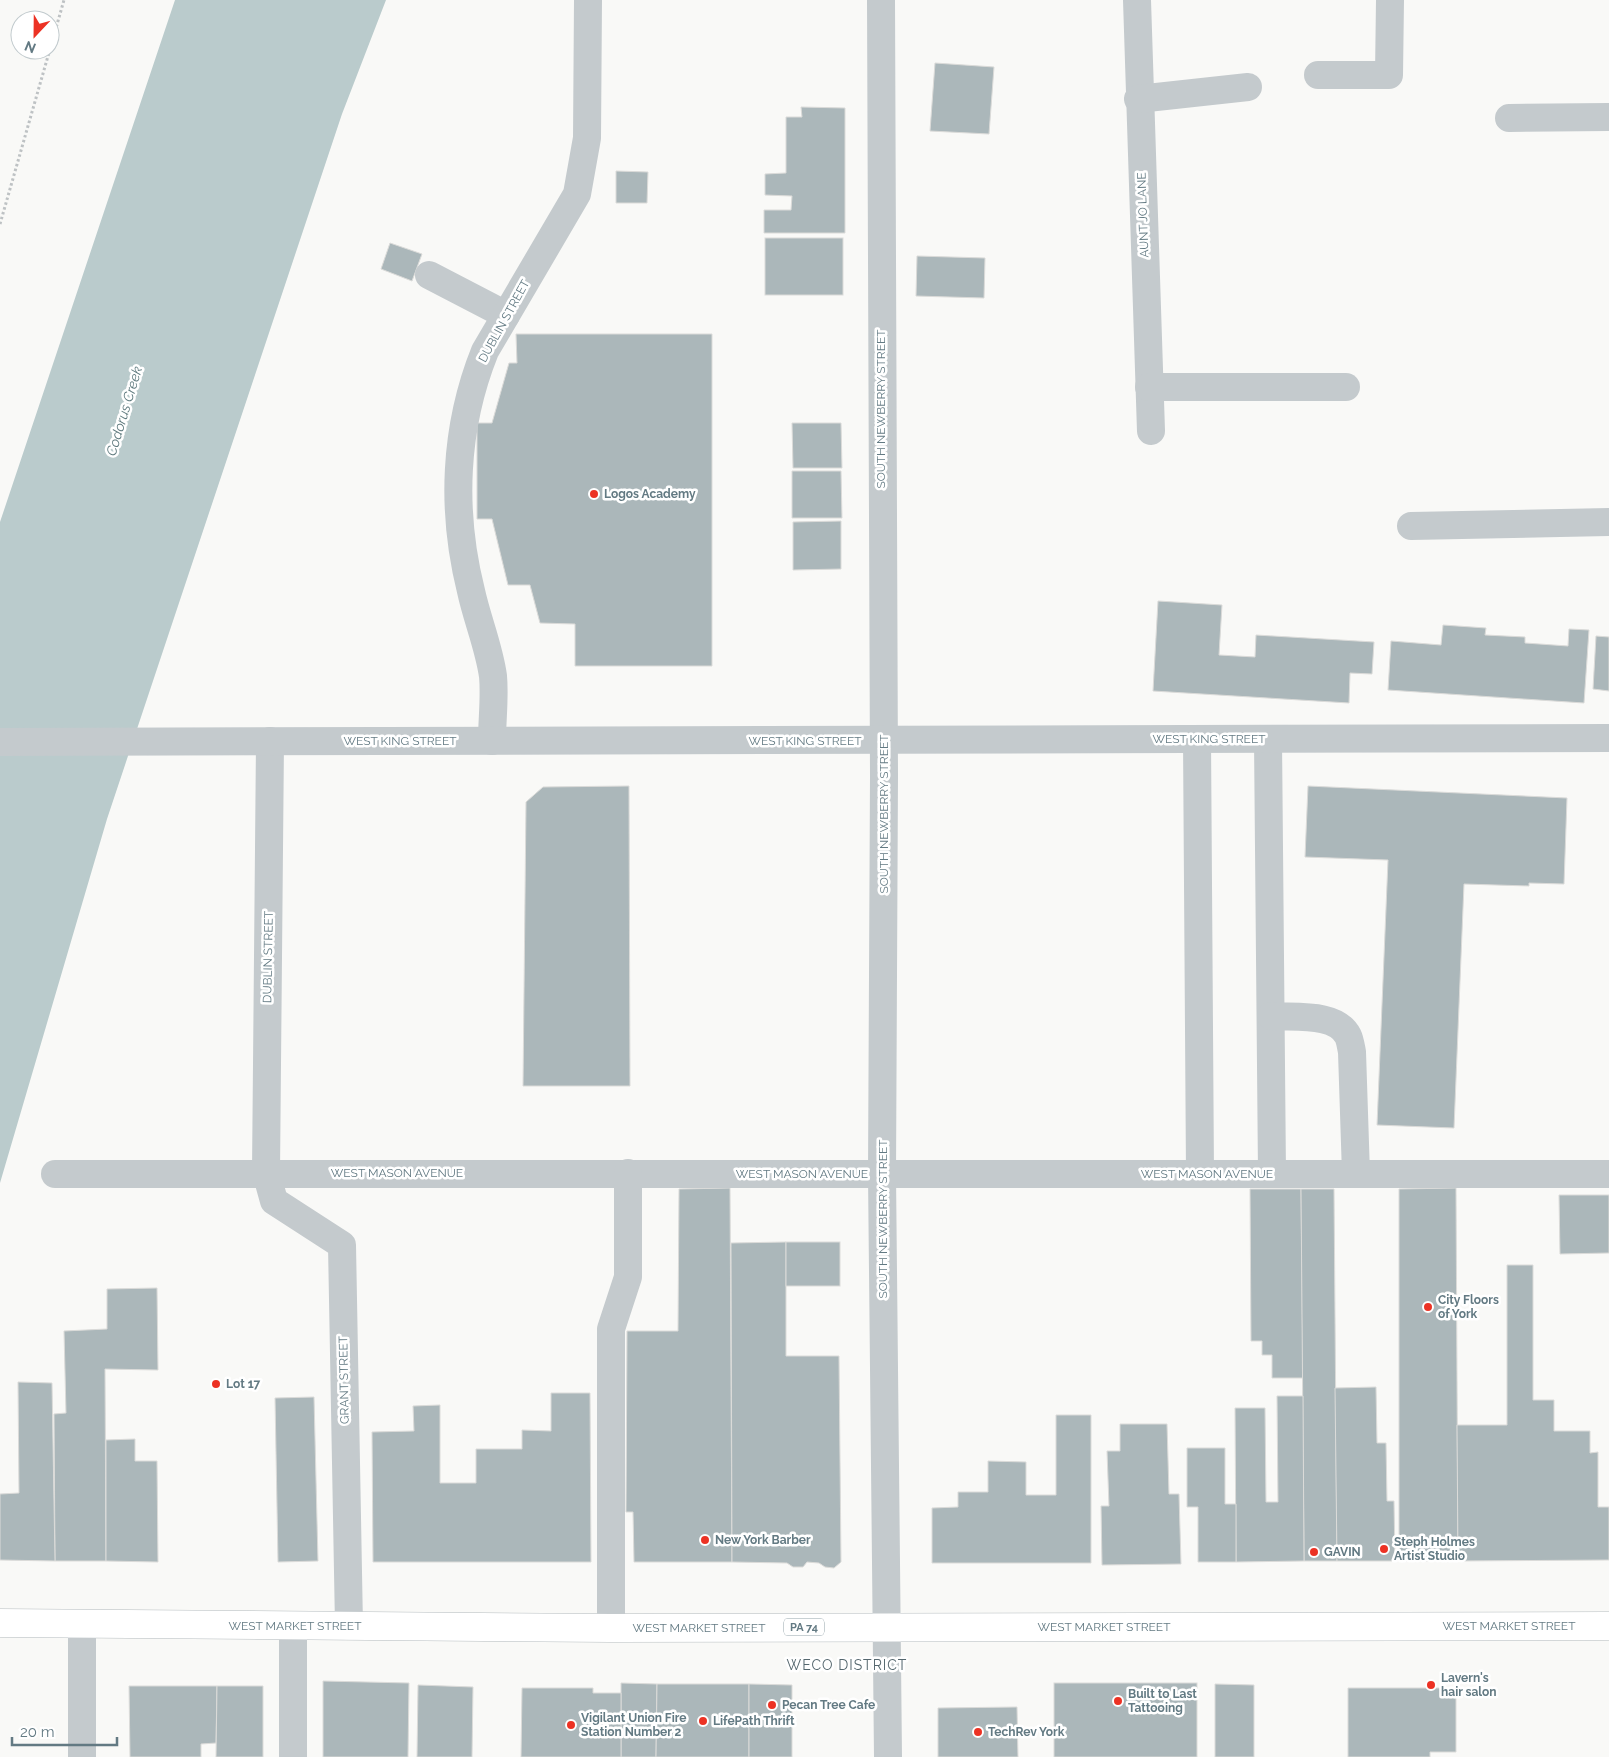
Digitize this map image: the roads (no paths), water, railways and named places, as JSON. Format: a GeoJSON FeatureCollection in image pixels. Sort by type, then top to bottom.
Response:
{"type":"FeatureCollection","features":[{"type":"Feature","properties":{"kind":"main road","name":"WEST MARKET STREET"},"geometry":{"type":"LineString","coordinates":[[0,1623],[611,1628],[1609,1626]]}},
{"type":"Feature","properties":{"kind":"street","name":"DUBLIN STREET"},"geometry":{"type":"LineString","coordinates":[[492,741],[493,677],[463,552],[457,474],[467,408],[475,376],[485,351],[577,194],[588,138],[588,0]]}},
{"type":"Feature","properties":{"kind":"street","name":"SOUTH NEWBERRY STREET"},"geometry":{"type":"LineString","coordinates":[[881,0],[884,741],[882,1174],[888,1757]]}},
{"type":"Feature","properties":{"kind":"street","name":"AUNT JO LANE"},"geometry":{"type":"LineString","coordinates":[[1137,0],[1138,99],[1151,430]]}},
{"type":"Feature","properties":{"kind":"street"},"geometry":{"type":"LineString","coordinates":[[1318,75],[1389,75],[1390,0]]}},
{"type":"Feature","properties":{"kind":"street"},"geometry":{"type":"LineString","coordinates":[[1138,99],[1248,87]]}},
{"type":"Feature","properties":{"kind":"street"},"geometry":{"type":"LineString","coordinates":[[1509,118],[1609,117]]}},
{"type":"Feature","properties":{"kind":"street"},"geometry":{"type":"LineString","coordinates":[[430,275],[506,315]]}},
{"type":"Feature","properties":{"kind":"street"},"geometry":{"type":"LineString","coordinates":[[1149,387],[1346,387]]}},
{"type":"Feature","properties":{"kind":"street"},"geometry":{"type":"LineString","coordinates":[[1412,526],[1609,522]]}},
{"type":"Feature","properties":{"kind":"street","name":"WEST KING STREET"},"geometry":{"type":"LineString","coordinates":[[0,742],[1609,738]]}},
{"type":"Feature","properties":{"kind":"street"},"geometry":{"type":"LineString","coordinates":[[1197,739],[1200,1174]]}},
{"type":"Feature","properties":{"kind":"street"},"geometry":{"type":"LineString","coordinates":[[1268,739],[1272,1174]]}},
{"type":"Feature","properties":{"kind":"street","name":"DUBLIN STREET"},"geometry":{"type":"LineString","coordinates":[[266,1172],[270,741]]}},
{"type":"Feature","properties":{"kind":"street"},"geometry":{"type":"LineString","coordinates":[[1271,1016],[1329,1020],[1340,1026],[1349,1036],[1352,1052],[1356,1174]]}},
{"type":"Feature","properties":{"kind":"street","name":"WEST MASON AVENUE"},"geometry":{"type":"LineString","coordinates":[[56,1174],[266,1172],[1609,1174]]}},
{"type":"Feature","properties":{"kind":"street","name":"GRANT STREET"},"geometry":{"type":"LineString","coordinates":[[266,1172],[274,1202],[342,1245],[349,1626]]}},
{"type":"Feature","properties":{"kind":"street"},"geometry":{"type":"LineString","coordinates":[[611,1628],[611,1330],[628,1277],[628,1173]]}},
{"type":"Feature","properties":{"kind":"street"},"geometry":{"type":"LineString","coordinates":[[82,1624],[82,1757]]}},
{"type":"Feature","properties":{"kind":"street"},"geometry":{"type":"LineString","coordinates":[[293,1757],[294,1626]]}},
{"type":"Feature","properties":{"kind":"water","name":"Codorus Creek"},"geometry":{"type":"Polygon","coordinates":[[[175,0],[386,0],[342,114],[107,819],[0,1183],[0,522],[175,0]]]}},
{"type":"Feature","properties":{"kind":"place","name":"Logos Academy"},"geometry":{"type":"Point","coordinates":[594,494]}},
{"type":"Feature","properties":{"kind":"place","name":"City Floors of York"},"geometry":{"type":"Point","coordinates":[1428,1307]}},
{"type":"Feature","properties":{"kind":"place","name":"Lot 17"},"geometry":{"type":"Point","coordinates":[216,1384]}},
{"type":"Feature","properties":{"kind":"place","name":"New York Barber"},"geometry":{"type":"Point","coordinates":[705,1540]}},
{"type":"Feature","properties":{"kind":"place","name":"Steph Holmes Artist Studio"},"geometry":{"type":"Point","coordinates":[1384,1549]}},
{"type":"Feature","properties":{"kind":"place","name":"GAVIN"},"geometry":{"type":"Point","coordinates":[1314,1552]}},
{"type":"Feature","properties":{"kind":"place","name":"Lavern's hair salon"},"geometry":{"type":"Point","coordinates":[1431,1685]}},
{"type":"Feature","properties":{"kind":"place","name":"Built to Last Tattooing"},"geometry":{"type":"Point","coordinates":[1118,1701]}},
{"type":"Feature","properties":{"kind":"place","name":"Pecan Tree Cafe"},"geometry":{"type":"Point","coordinates":[772,1705]}},
{"type":"Feature","properties":{"kind":"place","name":"LifePath Thrift"},"geometry":{"type":"Point","coordinates":[703,1721]}},
{"type":"Feature","properties":{"kind":"place","name":"Vigilant Union Fire Station Number 2"},"geometry":{"type":"Point","coordinates":[571,1725]}},
{"type":"Feature","properties":{"kind":"place","name":"TechRev York"},"geometry":{"type":"Point","coordinates":[978,1732]}},
{"type":"Feature","properties":{"kind":"district","name":"WECO DISTRICT"},"geometry":{"type":"Point","coordinates":[847,1665]}}]}
